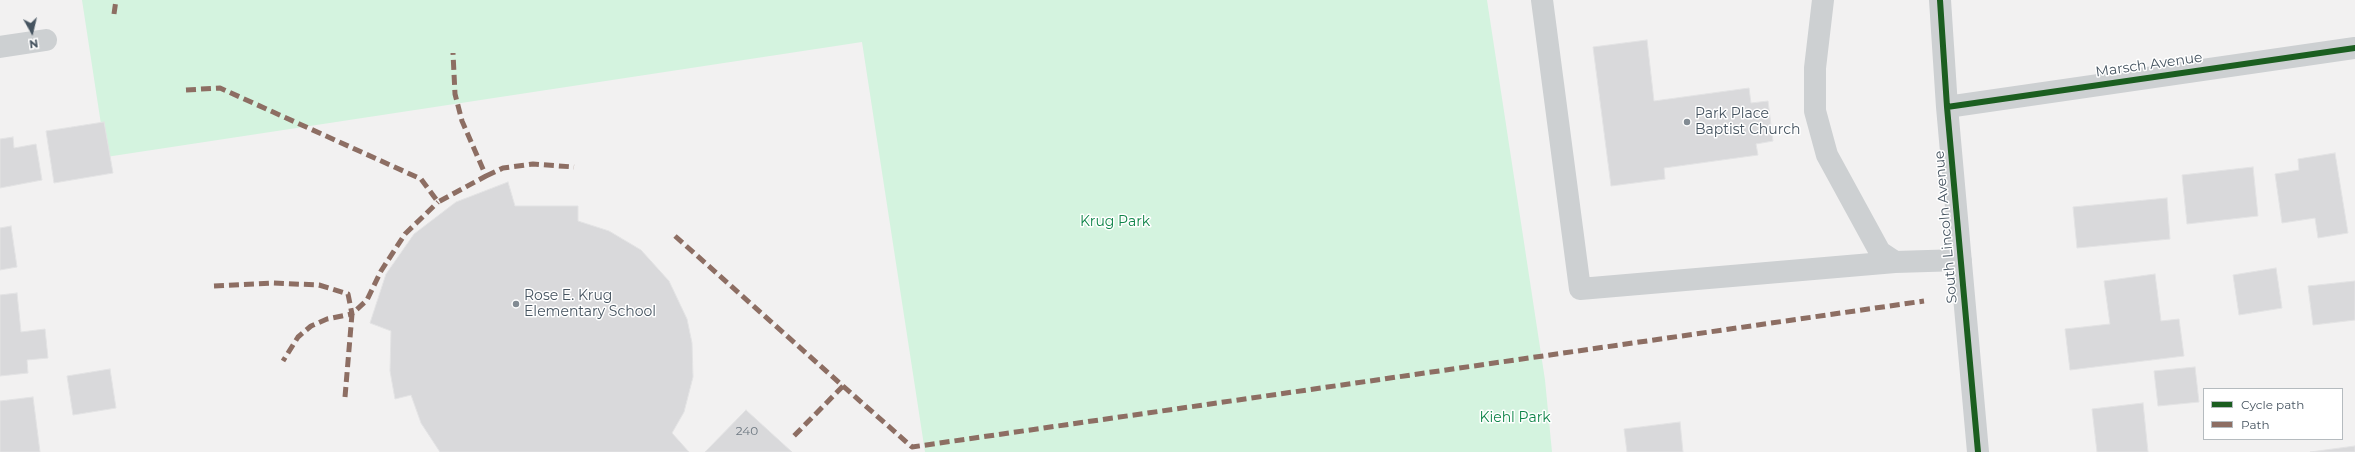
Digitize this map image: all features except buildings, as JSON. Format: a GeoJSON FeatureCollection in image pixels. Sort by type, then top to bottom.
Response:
{"type":"FeatureCollection","features":[{"type":"Feature","properties":{"kind":"street"},"geometry":{"type":"LineString","coordinates":[[1542,0],[1580,289],[1895,262],[1961,260]]}},
{"type":"Feature","properties":{"kind":"street"},"geometry":{"type":"LineString","coordinates":[[1823,0],[1815,68],[1815,111],[1830,162],[1880,252],[1895,262]]}},
{"type":"Feature","properties":{"kind":"street","name":"South Lincoln Avenue"},"geometry":{"type":"LineString","coordinates":[[1940,0],[1947,107],[1978,452]]}},
{"type":"Feature","properties":{"kind":"street"},"geometry":{"type":"LineString","coordinates":[[0,47],[46,40]]}},
{"type":"Feature","properties":{"kind":"street","name":"Marsch Avenue"},"geometry":{"type":"LineString","coordinates":[[1947,107],[2355,48]]}},
{"type":"Feature","properties":{"kind":"green space","name":"Krug Park"},"geometry":{"type":"Polygon","coordinates":[[[82,0],[1487,0],[1545,380],[1552,452],[925,452],[862,42],[106,157],[82,0]]]}},
{"type":"Feature","properties":{"kind":"marked path"},"geometry":{"type":"LineString","coordinates":[[114,14],[116,0]]}},
{"type":"Feature","properties":{"kind":"marked path"},"geometry":{"type":"LineString","coordinates":[[186,90],[220,88],[421,179],[438,202],[486,176],[462,121],[455,94],[453,53]]}},
{"type":"Feature","properties":{"kind":"marked path"},"geometry":{"type":"LineString","coordinates":[[486,176],[503,168],[533,164],[574,167]]}},
{"type":"Feature","properties":{"kind":"marked path"},"geometry":{"type":"LineString","coordinates":[[345,397],[352,314],[367,300],[381,271],[405,234],[438,202]]}},
{"type":"Feature","properties":{"kind":"marked path"},"geometry":{"type":"LineString","coordinates":[[675,236],[843,386],[793,437]]}},
{"type":"Feature","properties":{"kind":"marked path"},"geometry":{"type":"LineString","coordinates":[[214,286],[272,283],[319,285],[348,294],[352,314],[327,319],[311,326],[298,337],[283,361]]}},
{"type":"Feature","properties":{"kind":"marked path"},"geometry":{"type":"LineString","coordinates":[[843,386],[912,447],[1924,301]]}},
{"type":"Feature","properties":{"kind":"cycle path"},"geometry":{"type":"LineString","coordinates":[[1940,0],[1947,107],[1978,452]]}},
{"type":"Feature","properties":{"kind":"cycle path"},"geometry":{"type":"LineString","coordinates":[[1947,107],[2355,48]]}},
{"type":"Feature","properties":{"kind":"place","name":"Park Place Baptist Church"},"geometry":{"type":"Point","coordinates":[1687,122]}},
{"type":"Feature","properties":{"kind":"place","name":"Rose E. Krug Elementary School"},"geometry":{"type":"Point","coordinates":[516,304]}},
{"type":"Feature","properties":{"kind":"park label","name":"Kiehl Park"},"geometry":{"type":"Point","coordinates":[1515,418]}}]}
